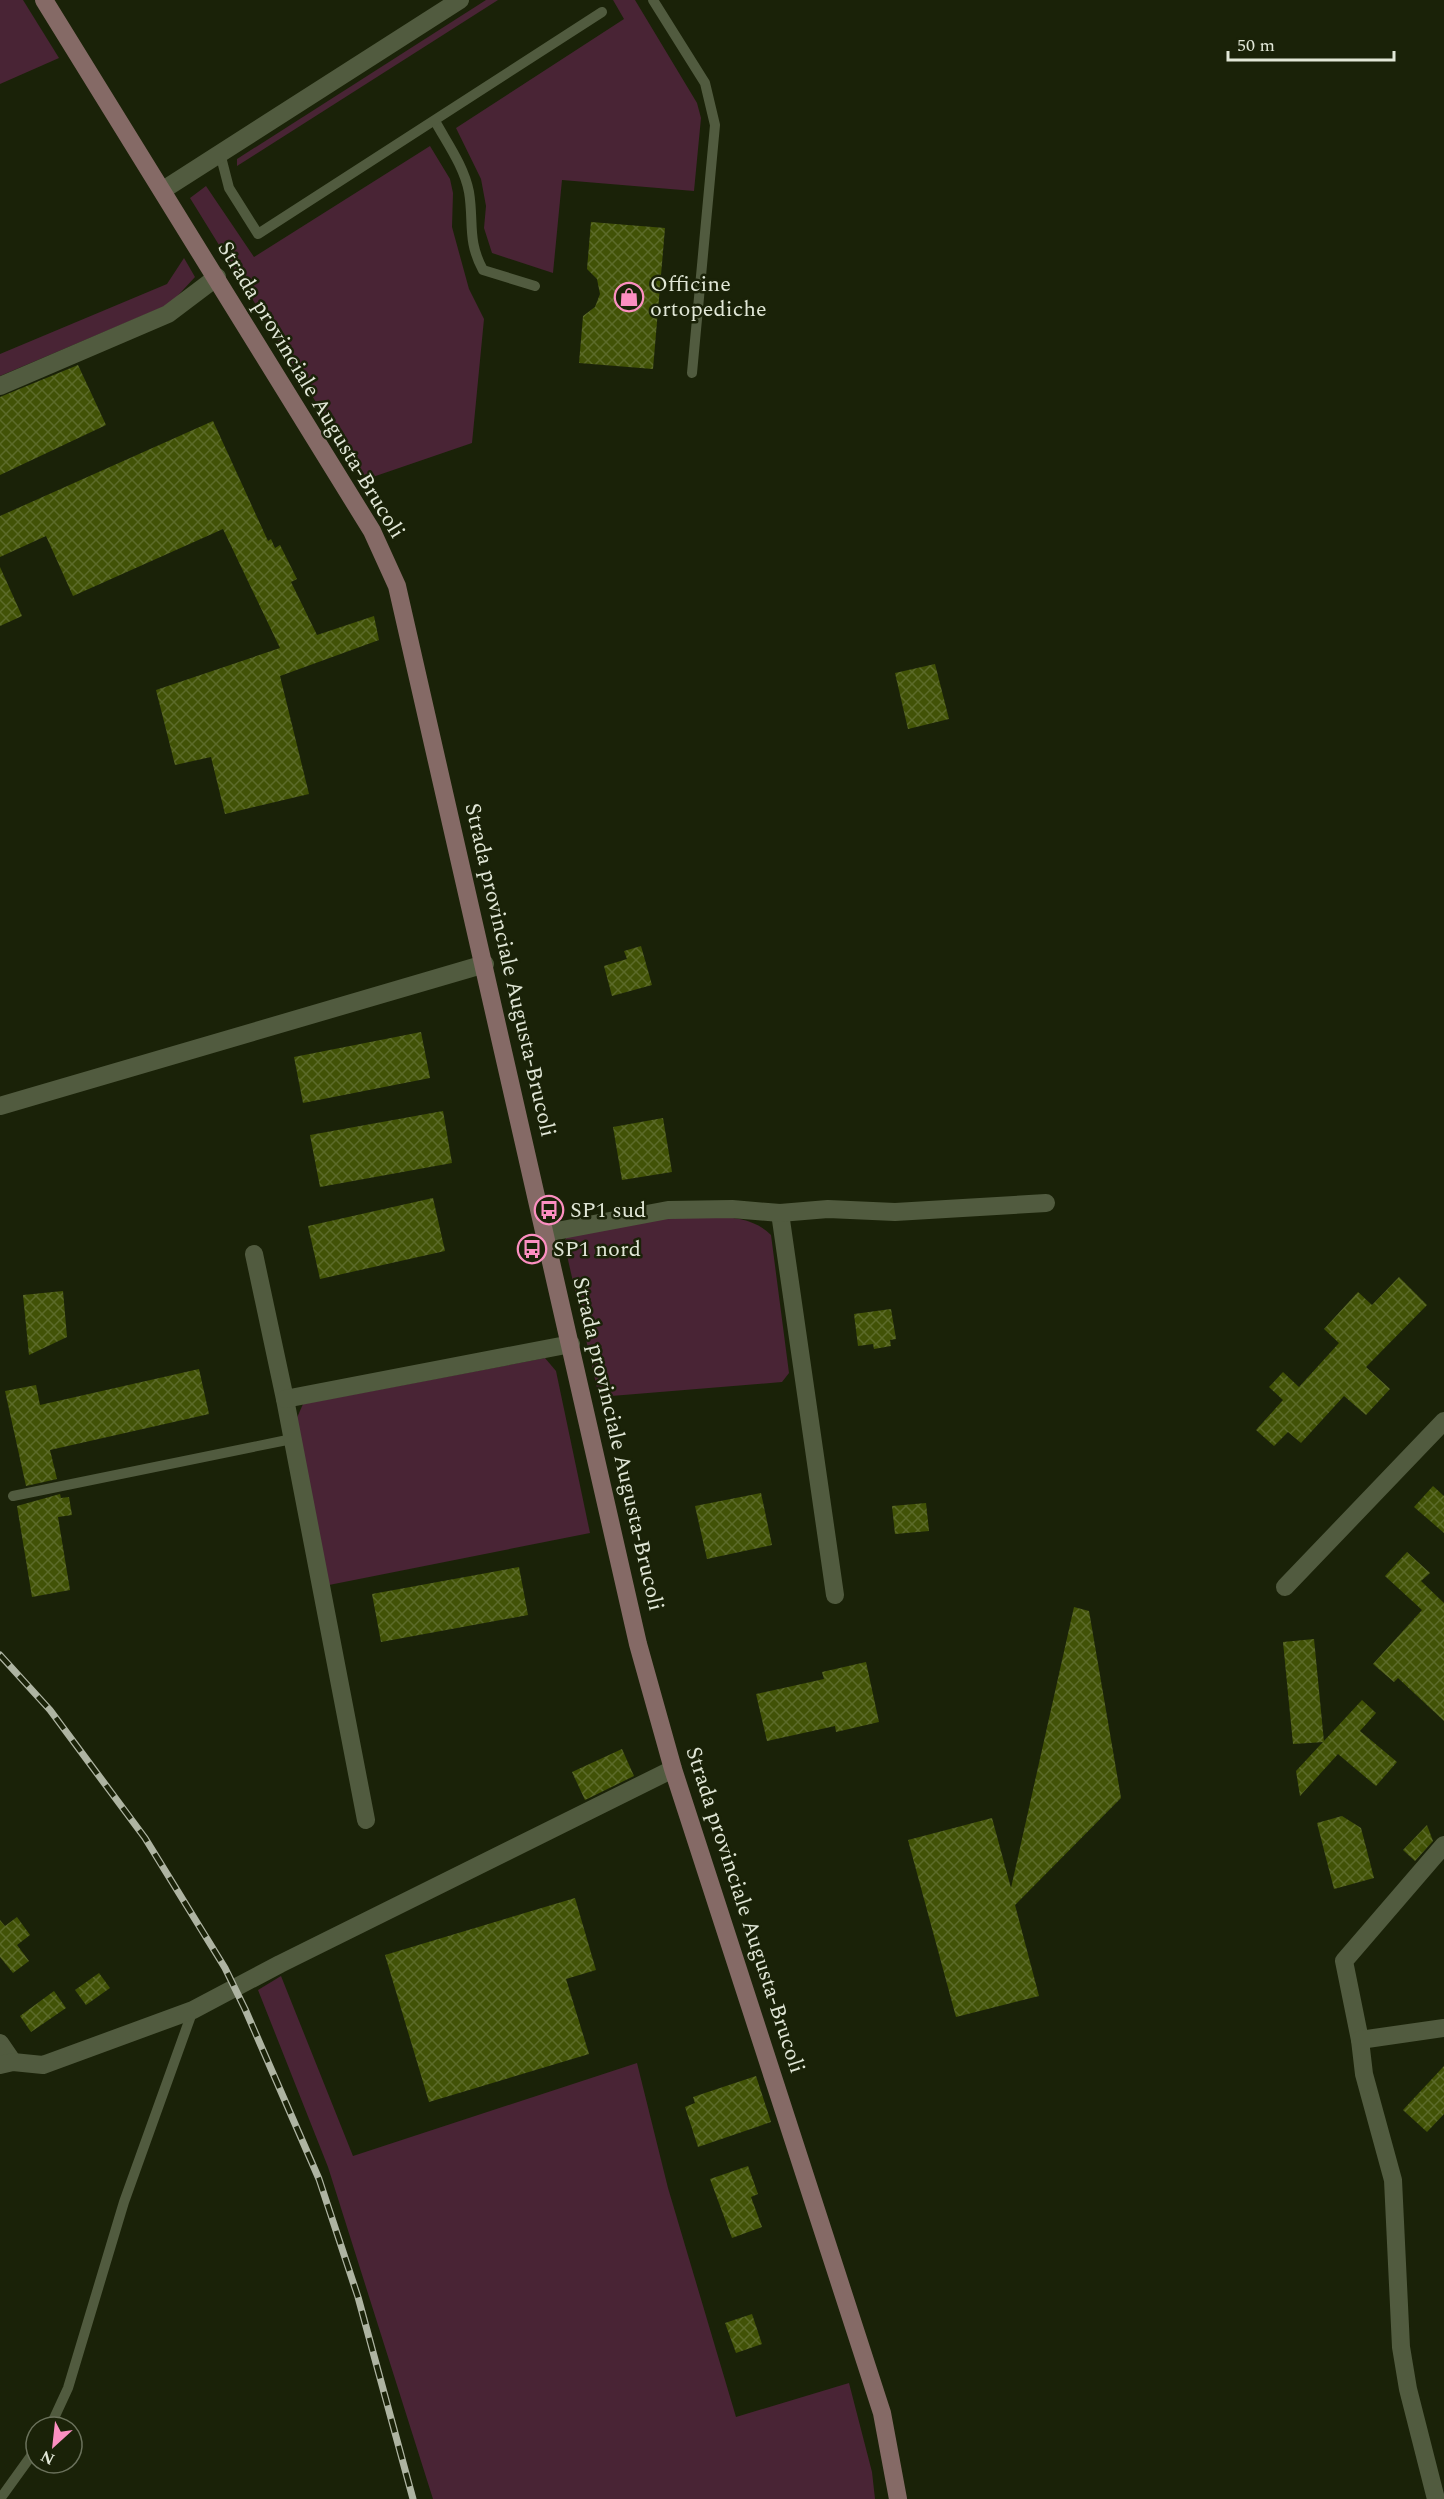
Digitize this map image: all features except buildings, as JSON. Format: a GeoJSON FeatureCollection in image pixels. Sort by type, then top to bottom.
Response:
{"type":"FeatureCollection","features":[{"type":"Feature","properties":{"kind":"main road","name":"Strada provinciale Augusta-Brucoli"},"geometry":{"type":"LineString","coordinates":[[44,0],[372,531],[397,586],[485,964],[638,1644],[673,1769],[882,2414],[898,2499]]}},
{"type":"Feature","properties":{"kind":"street"},"geometry":{"type":"LineString","coordinates":[[163,190],[460,0]]}},
{"type":"Feature","properties":{"kind":"street"},"geometry":{"type":"LineString","coordinates":[[0,386],[168,314],[217,277]]}},
{"type":"Feature","properties":{"kind":"street"},"geometry":{"type":"LineString","coordinates":[[0,1106],[485,964]]}},
{"type":"Feature","properties":{"kind":"street"},"geometry":{"type":"LineString","coordinates":[[546,1233],[668,1210],[732,1209],[780,1213],[828,1209],[895,1212],[1046,1203]]}},
{"type":"Feature","properties":{"kind":"street"},"geometry":{"type":"LineString","coordinates":[[780,1213],[835,1595]]}},
{"type":"Feature","properties":{"kind":"street"},"geometry":{"type":"LineString","coordinates":[[254,1254],[285,1399],[366,1820]]}},
{"type":"Feature","properties":{"kind":"street"},"geometry":{"type":"LineString","coordinates":[[285,1399],[571,1344]]}},
{"type":"Feature","properties":{"kind":"street"},"geometry":{"type":"LineString","coordinates":[[1285,1587],[1444,1421]]}},
{"type":"Feature","properties":{"kind":"street"},"geometry":{"type":"LineString","coordinates":[[0,2043],[7,2064],[43,2065],[193,2010],[280,1964],[673,1769]]}},
{"type":"Feature","properties":{"kind":"street"},"geometry":{"type":"LineString","coordinates":[[1436,2499],[1408,2389],[1401,2347],[1393,2180],[1364,2074],[1360,2040],[1344,1961],[1444,1845]]}},
{"type":"Feature","properties":{"kind":"street"},"geometry":{"type":"LineString","coordinates":[[1360,2040],[1444,2028]]}},
{"type":"Feature","properties":{"kind":"lane"},"geometry":{"type":"LineString","coordinates":[[653,0],[705,83],[715,125],[692,372]]}},
{"type":"Feature","properties":{"kind":"lane"},"geometry":{"type":"LineString","coordinates":[[220,153],[229,188],[258,234],[602,12]]}},
{"type":"Feature","properties":{"kind":"lane"},"geometry":{"type":"LineString","coordinates":[[435,121],[462,170],[469,194],[469,224],[474,254],[483,270],[536,286]]}},
{"type":"Feature","properties":{"kind":"lane"},"geometry":{"type":"LineString","coordinates":[[13,1496],[292,1439]]}},
{"type":"Feature","properties":{"kind":"lane"},"geometry":{"type":"LineString","coordinates":[[56,2415],[68,2388],[124,2202],[193,2010]]}},
{"type":"Feature","properties":{"kind":"lane"},"geometry":{"type":"LineString","coordinates":[[0,2499],[24,2466]]}},
{"type":"Feature","properties":{"kind":"shaded area"},"geometry":{"type":"Polygon","coordinates":[[[0,0],[23,0],[59,58],[0,84],[0,0]]]}},
{"type":"Feature","properties":{"kind":"shaded area"},"geometry":{"type":"Polygon","coordinates":[[[486,0],[498,0],[237,166],[237,159],[486,0]]]}},
{"type":"Feature","properties":{"kind":"shaded area"},"geometry":{"type":"Polygon","coordinates":[[[613,0],[635,0],[697,103],[701,118],[694,191],[562,180],[553,273],[492,253],[484,228],[486,206],[481,179],[456,128],[624,19],[613,0]]]}},
{"type":"Feature","properties":{"kind":"shaded area"},"geometry":{"type":"Polygon","coordinates":[[[430,146],[450,179],[453,193],[452,227],[469,289],[484,319],[472,443],[364,480],[190,198],[206,186],[254,257],[430,146]]]}},
{"type":"Feature","properties":{"kind":"shaded area"},"geometry":{"type":"Polygon","coordinates":[[[184,258],[195,277],[170,304],[0,376],[0,354],[167,284],[184,258]]]}},
{"type":"Feature","properties":{"kind":"shaded area"},"geometry":{"type":"Polygon","coordinates":[[[715,1216],[752,1222],[771,1235],[789,1373],[782,1382],[599,1397],[564,1242],[567,1236],[653,1219],[715,1216]]]}},
{"type":"Feature","properties":{"kind":"shaded area"},"geometry":{"type":"Polygon","coordinates":[[[545,1358],[556,1371],[590,1533],[329,1585],[296,1420],[303,1404],[545,1358]]]}},
{"type":"Feature","properties":{"kind":"shaded area"},"geometry":{"type":"Polygon","coordinates":[[[281,1976],[353,2156],[637,2063],[668,2188],[736,2417],[849,2383],[872,2472],[875,2499],[433,2499],[328,2167],[258,1990],[281,1976]]]}},
{"type":"Feature","properties":{"kind":"railway"},"geometry":{"type":"LineString","coordinates":[[0,1655],[50,1710],[145,1838],[225,1968],[319,2179],[358,2297],[413,2499]]}},
{"type":"Feature","properties":{"kind":"place","name":"Officine ortopediche"},"geometry":{"type":"Point","coordinates":[629,297]}},
{"type":"Feature","properties":{"kind":"place","name":"SP1 sud"},"geometry":{"type":"Point","coordinates":[549,1210]}},
{"type":"Feature","properties":{"kind":"place","name":"SP1 nord"},"geometry":{"type":"Point","coordinates":[532,1249]}}]}
